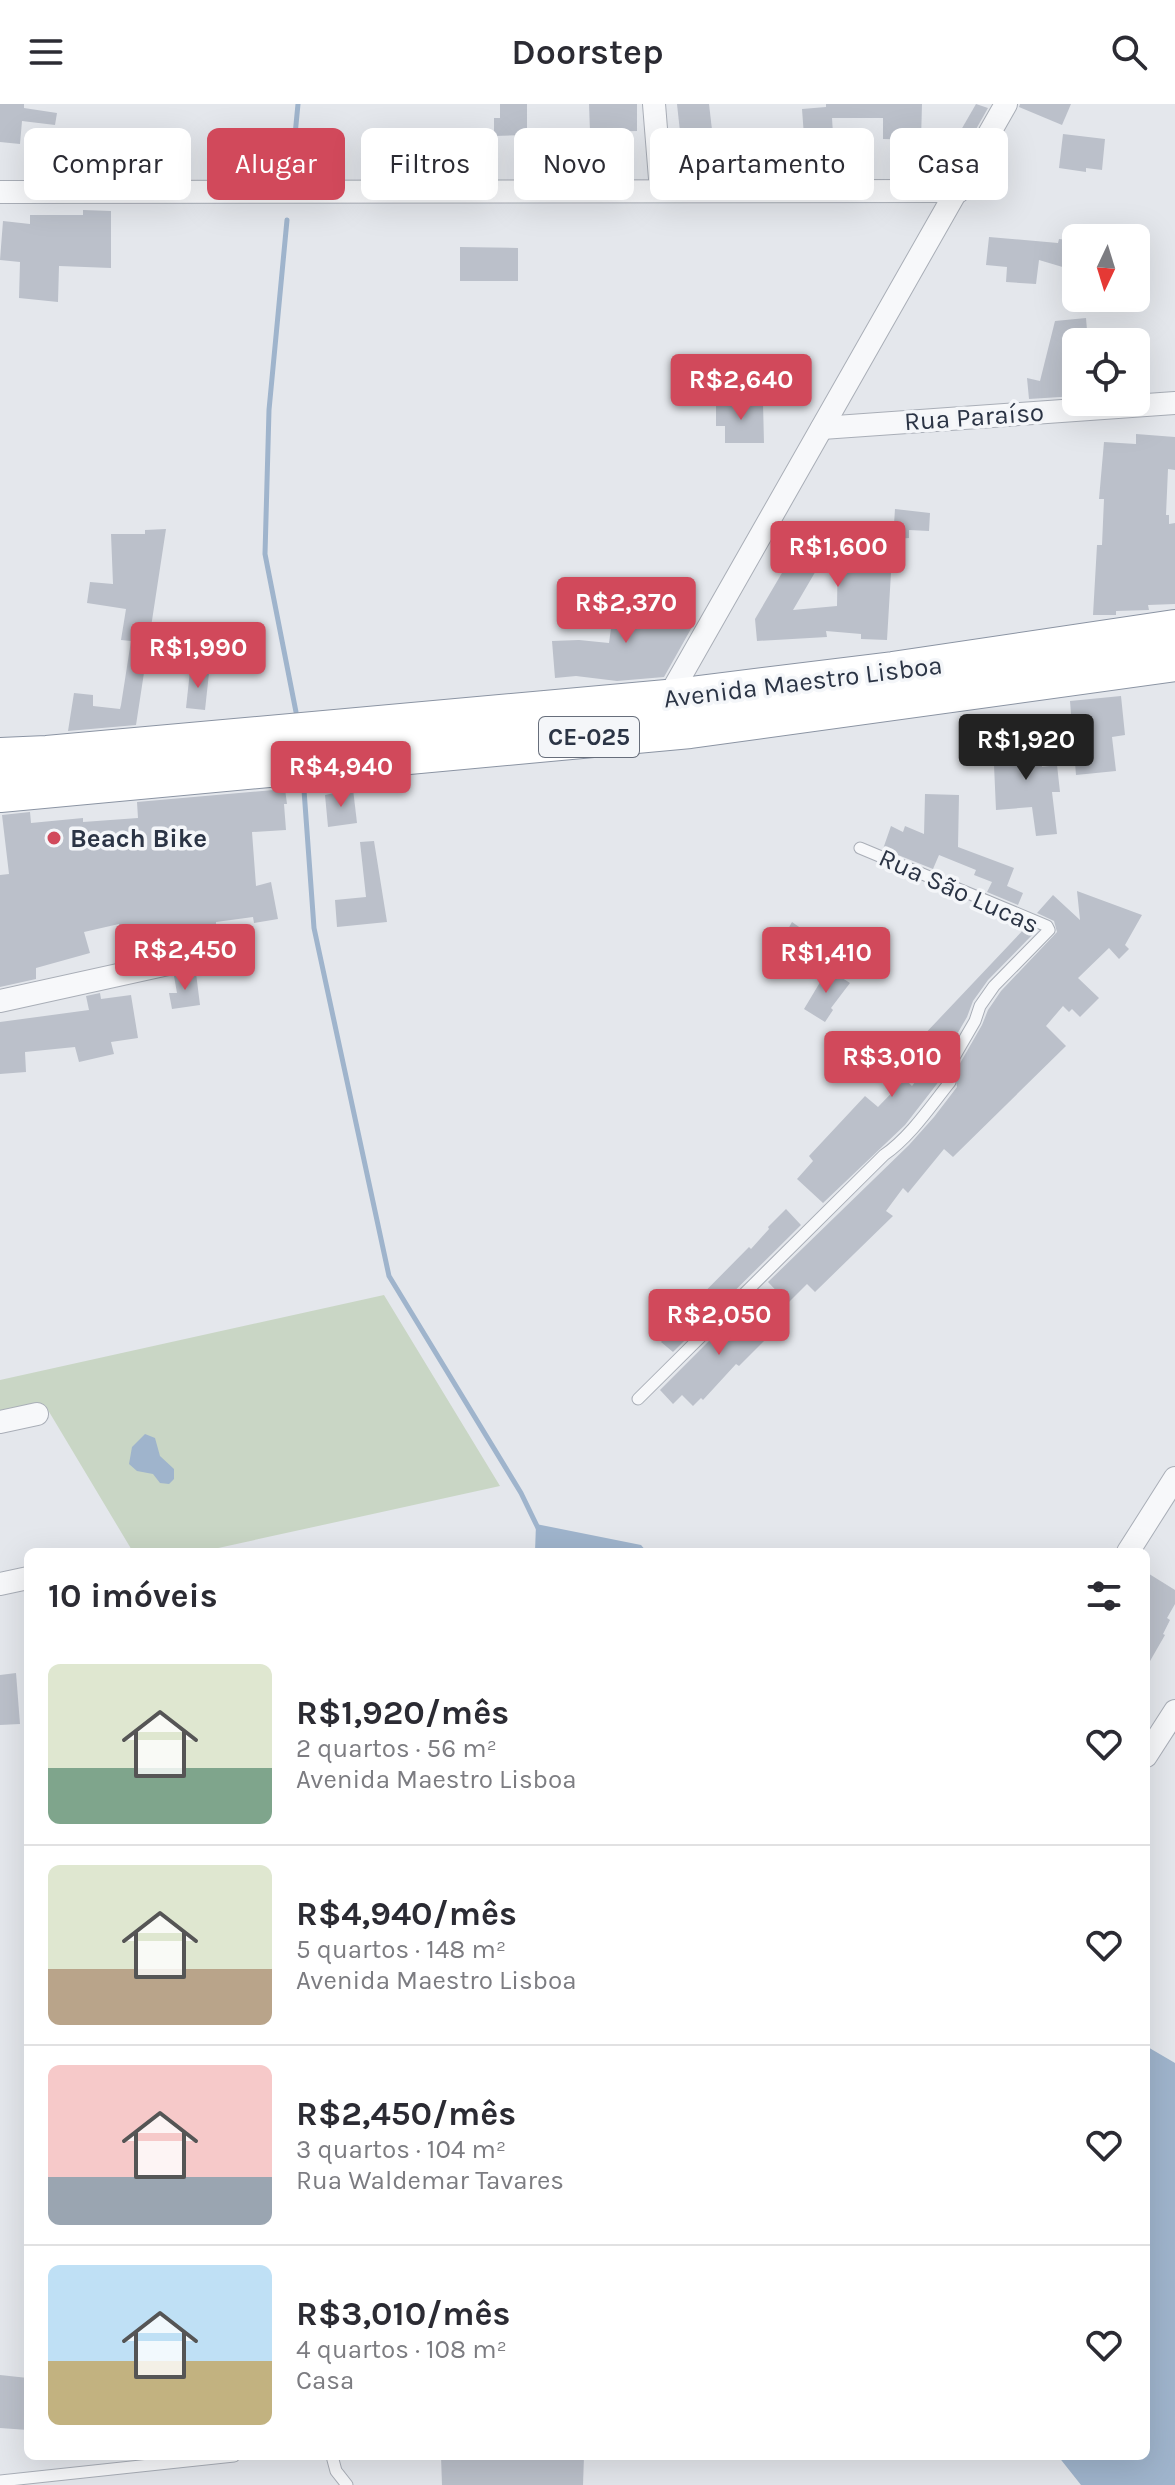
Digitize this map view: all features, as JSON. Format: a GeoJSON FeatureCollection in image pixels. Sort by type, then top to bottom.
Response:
{"type":"FeatureCollection","features":[{"type":"Feature","properties":{"kind":"highway","name":"Avenida Maestro Lisboa"},"geometry":{"type":"LineString","coordinates":[[0,758],[667,700],[893,672],[1175,630]]}},
{"type":"Feature","properties":{"kind":"highway","name":"Avenida Maestro Lisboa"},"geometry":{"type":"LineString","coordinates":[[0,792],[690,728],[1175,661]]}},
{"type":"Feature","properties":{"kind":"street"},"geometry":{"type":"LineString","coordinates":[[654,104],[656,128]]}},
{"type":"Feature","properties":{"kind":"street"},"geometry":{"type":"LineString","coordinates":[[993,128],[1006,104]]}},
{"type":"Feature","properties":{"kind":"street"},"geometry":{"type":"LineString","coordinates":[[0,192],[650,191]]}},
{"type":"Feature","properties":{"kind":"street"},"geometry":{"type":"LineString","coordinates":[[667,700],[954,200]]}},
{"type":"Feature","properties":{"kind":"street","name":"Rua Paraíso"},"geometry":{"type":"LineString","coordinates":[[822,428],[1175,403]]}},
{"type":"Feature","properties":{"kind":"street"},"geometry":{"type":"LineString","coordinates":[[0,1001],[168,964]]}},
{"type":"Feature","properties":{"kind":"street"},"geometry":{"type":"LineString","coordinates":[[0,1422],[37,1414]]}},
{"type":"Feature","properties":{"kind":"street"},"geometry":{"type":"LineString","coordinates":[[1131,1548],[1175,1478]]}},
{"type":"Feature","properties":{"kind":"street"},"geometry":{"type":"LineString","coordinates":[[0,1584],[24,1579]]}},
{"type":"Feature","properties":{"kind":"street"},"geometry":{"type":"LineString","coordinates":[[1150,1750],[1175,1711]]}},
{"type":"Feature","properties":{"kind":"lane","name":"Rua São Lucas"},"geometry":{"type":"LineString","coordinates":[[638,1399],[902,1139],[950,1082],[946,1071],[994,986],[1049,930],[1047,926],[860,848]]}},
{"type":"Feature","properties":{"kind":"lane"},"geometry":{"type":"LineString","coordinates":[[0,2481],[197,2460]]}},
{"type":"Feature","properties":{"kind":"lane"},"geometry":{"type":"LineString","coordinates":[[333,2460],[336,2471],[347,2485]]}},
{"type":"Feature","properties":{"kind":"green space"},"geometry":{"type":"Polygon","coordinates":[[[384,1295],[500,1486],[218,1548],[131,1548],[45,1405],[0,1415],[0,1380],[384,1295]]]}},
{"type":"Feature","properties":{"kind":"water"},"geometry":{"type":"Polygon","coordinates":[[[145,1434],[155,1438],[160,1456],[174,1469],[174,1479],[169,1484],[160,1483],[153,1474],[137,1471],[129,1464],[132,1447],[145,1434]]]}},
{"type":"Feature","properties":{"kind":"water"},"geometry":{"type":"Polygon","coordinates":[[[536,1524],[644,1548],[535,1548],[536,1524]]]}},
{"type":"Feature","properties":{"kind":"water"},"geometry":{"type":"Polygon","coordinates":[[[1150,2048],[1175,2063],[1175,2485],[1081,2485],[1061,2460],[1150,2460],[1150,2048]]]}},
{"type":"Feature","properties":{"kind":"building"},"geometry":{"type":"Polygon","coordinates":[[[0,104],[24,104],[24,108],[57,113],[55,125],[22,121],[20,144],[0,142],[0,104]]]}},
{"type":"Feature","properties":{"kind":"building"},"geometry":{"type":"Polygon","coordinates":[[[500,104],[527,104],[527,128],[514,128],[514,135],[498,136],[494,118],[500,118],[500,104]]]}},
{"type":"Feature","properties":{"kind":"building"},"geometry":{"type":"Polygon","coordinates":[[[589,104],[637,104],[637,131],[634,128],[590,128],[589,104]]]}},
{"type":"Feature","properties":{"kind":"building"},"geometry":{"type":"Polygon","coordinates":[[[677,104],[709,104],[712,128],[680,128],[677,104]]]}},
{"type":"Feature","properties":{"kind":"building"},"geometry":{"type":"Polygon","coordinates":[[[826,104],[922,104],[921,128],[890,128],[890,139],[883,139],[883,118],[832,118],[833,128],[803,128],[802,109],[826,107],[826,104]]]}},
{"type":"Feature","properties":{"kind":"building"},"geometry":{"type":"Polygon","coordinates":[[[976,104],[988,108],[977,128],[962,128],[976,104]]]}},
{"type":"Feature","properties":{"kind":"building"},"geometry":{"type":"Polygon","coordinates":[[[1020,104],[1071,104],[1062,125],[1019,107],[1020,104]]]}},
{"type":"Feature","properties":{"kind":"building"},"geometry":{"type":"Polygon","coordinates":[[[1063,134],[1105,139],[1102,170],[1086,168],[1086,172],[1059,168],[1063,134]]]}},
{"type":"Feature","properties":{"kind":"building"},"geometry":{"type":"Polygon","coordinates":[[[83,210],[111,211],[111,268],[59,266],[58,302],[19,298],[20,262],[0,260],[3,221],[30,224],[30,215],[83,215],[83,210]]]}},
{"type":"Feature","properties":{"kind":"building"},"geometry":{"type":"Polygon","coordinates":[[[989,237],[1058,243],[1062,239],[1062,267],[1039,260],[1036,284],[1006,282],[1007,267],[986,265],[989,237]]]}},
{"type":"Feature","properties":{"kind":"building"},"geometry":{"type":"Polygon","coordinates":[[[460,247],[518,248],[518,281],[460,281],[460,247]]]}},
{"type":"Feature","properties":{"kind":"building"},"geometry":{"type":"Polygon","coordinates":[[[1086,318],[1087,328],[1062,328],[1062,397],[1029,399],[1027,378],[1040,381],[1055,321],[1086,318]]]}},
{"type":"Feature","properties":{"kind":"building"},"geometry":{"type":"Polygon","coordinates":[[[716,403],[763,403],[764,443],[725,443],[725,426],[716,426],[716,403]]]}},
{"type":"Feature","properties":{"kind":"building"},"geometry":{"type":"Polygon","coordinates":[[[1136,434],[1175,437],[1175,470],[1168,469],[1166,515],[1169,515],[1169,524],[1175,523],[1175,604],[1148,605],[1149,610],[1116,611],[1116,615],[1093,615],[1097,545],[1102,545],[1104,499],[1099,499],[1104,442],[1136,444],[1136,434]]]}},
{"type":"Feature","properties":{"kind":"building"},"geometry":{"type":"Polygon","coordinates":[[[895,509],[930,513],[929,531],[909,530],[909,538],[893,539],[895,509]]]}},
{"type":"Feature","properties":{"kind":"building"},"geometry":{"type":"Polygon","coordinates":[[[166,529],[136,725],[68,731],[74,693],[93,695],[93,706],[120,709],[121,705],[131,641],[121,640],[126,609],[87,603],[90,582],[113,584],[111,534],[145,534],[145,530],[166,529]]]}},
{"type":"Feature","properties":{"kind":"building"},"geometry":{"type":"Polygon","coordinates":[[[893,539],[887,640],[861,639],[861,634],[826,631],[827,637],[757,641],[755,619],[796,549],[831,545],[793,610],[837,606],[838,545],[893,539]]]}},
{"type":"Feature","properties":{"kind":"building"},"geometry":{"type":"Polygon","coordinates":[[[613,597],[637,606],[640,597],[676,610],[673,620],[692,627],[664,677],[617,681],[576,676],[555,678],[552,641],[609,643],[613,614],[608,613],[613,597]]]}},
{"type":"Feature","properties":{"kind":"building"},"geometry":{"type":"Polygon","coordinates":[[[190,671],[209,673],[205,710],[186,708],[190,671]]]}},
{"type":"Feature","properties":{"kind":"building"},"geometry":{"type":"Polygon","coordinates":[[[1121,696],[1125,735],[1112,737],[1116,771],[1076,775],[1070,701],[1121,696]]]}},
{"type":"Feature","properties":{"kind":"building"},"geometry":{"type":"Polygon","coordinates":[[[1016,740],[1016,743],[1039,740],[1042,767],[1057,765],[1060,792],[1052,792],[1057,834],[1036,836],[1032,807],[996,810],[993,742],[1016,740]]]}},
{"type":"Feature","properties":{"kind":"building"},"geometry":{"type":"Polygon","coordinates":[[[285,789],[286,830],[252,832],[256,886],[271,882],[278,919],[254,923],[253,917],[216,922],[216,926],[205,927],[206,932],[183,935],[184,941],[150,947],[150,954],[123,959],[119,924],[84,932],[90,953],[36,968],[36,979],[0,987],[0,875],[9,874],[2,815],[30,812],[31,823],[83,818],[83,822],[138,818],[137,802],[285,789]]]}},
{"type":"Feature","properties":{"kind":"building"},"geometry":{"type":"Polygon","coordinates":[[[353,789],[357,823],[328,827],[325,795],[353,789]]]}},
{"type":"Feature","properties":{"kind":"building"},"geometry":{"type":"Polygon","coordinates":[[[925,794],[959,795],[958,847],[1014,868],[1007,886],[1023,893],[1018,905],[987,892],[992,882],[974,875],[976,870],[939,855],[933,869],[883,849],[891,826],[903,832],[905,826],[924,834],[925,794]]]}},
{"type":"Feature","properties":{"kind":"building"},"geometry":{"type":"Polygon","coordinates":[[[374,841],[387,922],[337,927],[335,900],[366,897],[360,842],[374,841]]]}},
{"type":"Feature","properties":{"kind":"building"},"geometry":{"type":"Polygon","coordinates":[[[1077,891],[1142,915],[1125,945],[1129,949],[1119,959],[1109,948],[1078,978],[1099,998],[1080,1017],[1063,1006],[1046,1026],[1066,1046],[953,1157],[944,1149],[908,1193],[903,1188],[886,1211],[893,1216],[815,1292],[807,1284],[788,1303],[768,1282],[934,1117],[957,1087],[955,1072],[988,1010],[1001,991],[1057,932],[1054,921],[1037,913],[1053,895],[1080,920],[1077,891]]]}},
{"type":"Feature","properties":{"kind":"building"},"geometry":{"type":"Polygon","coordinates":[[[792,922],[826,946],[818,959],[782,940],[792,922]]]}},
{"type":"Feature","properties":{"kind":"building"},"geometry":{"type":"Polygon","coordinates":[[[1026,927],[1036,931],[988,980],[973,1001],[938,1067],[940,1080],[905,1125],[823,1203],[797,1179],[813,1161],[809,1156],[865,1096],[878,1107],[905,1079],[912,1086],[930,1063],[924,1058],[932,1049],[921,1038],[1026,927]]]}},
{"type":"Feature","properties":{"kind":"building"},"geometry":{"type":"Polygon","coordinates":[[[828,969],[850,983],[831,1008],[833,1010],[825,1022],[804,1009],[828,969]]]}},
{"type":"Feature","properties":{"kind":"building"},"geometry":{"type":"Polygon","coordinates":[[[196,973],[200,1005],[172,1009],[169,993],[177,993],[174,976],[196,973]]]}},
{"type":"Feature","properties":{"kind":"building"},"geometry":{"type":"Polygon","coordinates":[[[100,993],[101,999],[131,995],[138,1038],[111,1042],[114,1054],[79,1062],[75,1047],[25,1052],[26,1072],[0,1074],[0,1022],[89,1010],[86,996],[100,993]]]}},
{"type":"Feature","properties":{"kind":"building"},"geometry":{"type":"Polygon","coordinates":[[[786,1209],[801,1225],[673,1352],[661,1342],[670,1332],[667,1330],[749,1247],[751,1249],[786,1209]]]}},
{"type":"Feature","properties":{"kind":"building"},"geometry":{"type":"Polygon","coordinates":[[[746,1304],[775,1330],[739,1366],[736,1364],[703,1400],[701,1398],[693,1406],[682,1395],[673,1404],[660,1390],[746,1304]]]}},
{"type":"Feature","properties":{"kind":"building"},"geometry":{"type":"Polygon","coordinates":[[[1150,1574],[1175,1590],[1175,1604],[1167,1618],[1170,1620],[1150,1661],[1150,1574]]]}},
{"type":"Feature","properties":{"kind":"building"},"geometry":{"type":"Polygon","coordinates":[[[16,1673],[20,1724],[0,1725],[0,1675],[16,1673]]]}},
{"type":"Feature","properties":{"kind":"building"},"geometry":{"type":"Polygon","coordinates":[[[0,2375],[24,2378],[24,2430],[0,2428],[0,2375]]]}},
{"type":"Feature","properties":{"kind":"building"},"geometry":{"type":"Polygon","coordinates":[[[441,2460],[584,2460],[583,2485],[442,2485],[441,2460]]]}},
{"type":"Feature","properties":{"kind":"waterway"},"geometry":{"type":"LineString","coordinates":[[296,128],[298,104]]}},
{"type":"Feature","properties":{"kind":"waterway"},"geometry":{"type":"LineString","coordinates":[[287,220],[269,410],[265,554],[296,712]]}},
{"type":"Feature","properties":{"kind":"waterway"},"geometry":{"type":"LineString","coordinates":[[304,790],[314,928],[389,1276],[521,1493],[538,1528]]}},
{"type":"Feature","properties":{"kind":"place","name":"Beach Bike"},"geometry":{"type":"Point","coordinates":[54,838]}}]}
